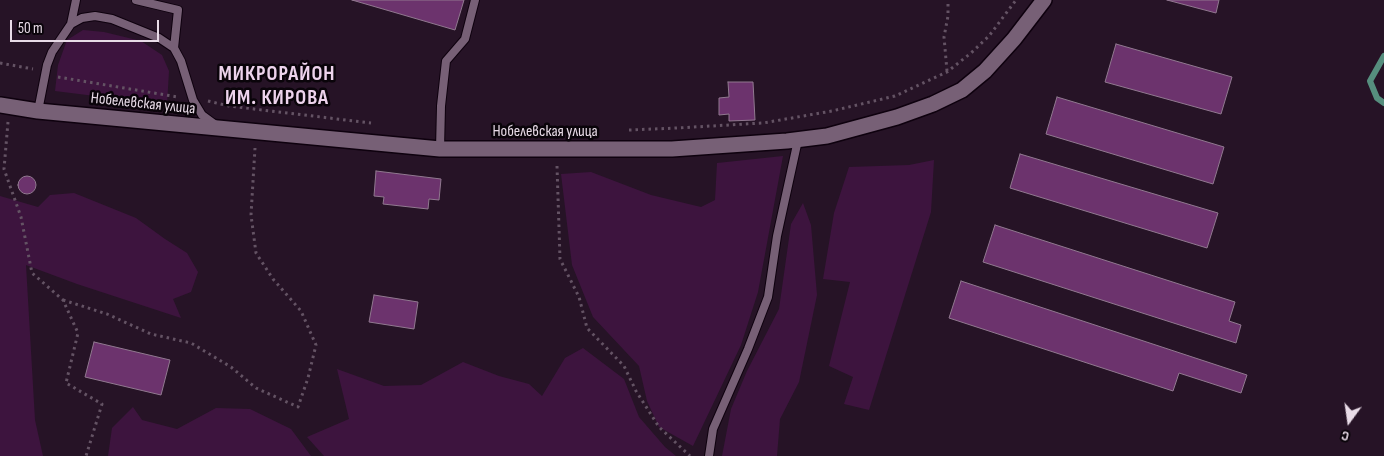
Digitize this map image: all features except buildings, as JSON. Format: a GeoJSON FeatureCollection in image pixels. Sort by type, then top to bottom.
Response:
{"type":"FeatureCollection","features":[{"type":"Feature","properties":{"kind":"street","name":"Нобелевская улица"},"geometry":{"type":"LineString","coordinates":[[4,106],[220,129],[440,149],[672,149],[798,140],[827,136],[897,117],[962,90],[985,71],[1014,39],[1044,0]]}},
{"type":"Feature","properties":{"kind":"lane"},"geometry":{"type":"LineString","coordinates":[[38,111],[47,65],[52,52],[70,24],[76,0]]}},
{"type":"Feature","properties":{"kind":"lane"},"geometry":{"type":"LineString","coordinates":[[136,0],[178,10],[174,48]]}},
{"type":"Feature","properties":{"kind":"lane"},"geometry":{"type":"LineString","coordinates":[[440,149],[441,106],[446,61],[465,40],[475,0]]}},
{"type":"Feature","properties":{"kind":"lane"},"geometry":{"type":"LineString","coordinates":[[70,24],[82,18],[95,16],[112,19],[159,38],[174,48],[181,61],[193,100],[202,115],[220,129]]}},
{"type":"Feature","properties":{"kind":"lane"},"geometry":{"type":"LineString","coordinates":[[709,456],[713,429],[748,349],[768,297],[778,236],[798,140]]}},
{"type":"Feature","properties":{"kind":"path"},"geometry":{"type":"LineString","coordinates":[[947,72],[944,36],[948,16],[948,0]]}},
{"type":"Feature","properties":{"kind":"path"},"geometry":{"type":"LineString","coordinates":[[622,130],[763,123],[832,111],[895,96],[947,72],[972,53],[989,36],[1016,0]]}},
{"type":"Feature","properties":{"kind":"path"},"geometry":{"type":"LineString","coordinates":[[0,63],[24,67],[59,77],[193,100],[201,99],[229,106],[373,123]]}},
{"type":"Feature","properties":{"kind":"path"},"geometry":{"type":"LineString","coordinates":[[4,106],[4,169],[21,217],[32,273],[63,300],[107,314],[151,334],[191,343],[231,366],[256,388],[298,407],[308,378],[316,345],[301,310],[273,279],[256,253],[251,216],[256,132]]}},
{"type":"Feature","properties":{"kind":"path"},"geometry":{"type":"LineString","coordinates":[[557,150],[560,260],[579,297],[587,328],[624,366],[636,391],[659,427],[690,456]]}},
{"type":"Feature","properties":{"kind":"path"},"geometry":{"type":"LineString","coordinates":[[63,300],[78,332],[66,383],[102,404],[86,456]]}},
{"type":"Feature","properties":{"kind":"shaded area"},"geometry":{"type":"Polygon","coordinates":[[[83,30],[104,32],[141,41],[162,55],[169,71],[167,105],[55,91],[58,65],[67,40],[83,30]]]}},
{"type":"Feature","properties":{"kind":"shaded area"},"geometry":{"type":"Polygon","coordinates":[[[783,156],[758,292],[741,345],[693,446],[659,427],[647,401],[639,366],[593,317],[572,265],[561,174],[591,172],[651,195],[701,207],[715,200],[717,163],[783,156]]]}},
{"type":"Feature","properties":{"kind":"shaded area"},"geometry":{"type":"Polygon","coordinates":[[[934,160],[931,212],[869,410],[844,404],[853,377],[829,366],[850,282],[823,279],[834,213],[849,167],[909,165],[934,160]]]}},
{"type":"Feature","properties":{"kind":"shaded area"},"geometry":{"type":"Polygon","coordinates":[[[74,193],[136,218],[187,253],[198,272],[191,292],[173,299],[181,318],[26,265],[35,420],[43,456],[0,456],[0,196],[38,207],[50,195],[74,193]]]}},
{"type":"Feature","properties":{"kind":"shaded area"},"geometry":{"type":"Polygon","coordinates":[[[803,203],[811,225],[817,295],[799,382],[780,419],[777,456],[722,456],[731,409],[747,371],[779,309],[791,224],[803,203]]]}},
{"type":"Feature","properties":{"kind":"shaded area"},"geometry":{"type":"Polygon","coordinates":[[[583,348],[624,379],[639,417],[665,447],[676,456],[324,456],[307,437],[349,419],[337,369],[384,386],[421,385],[463,362],[499,376],[529,384],[542,396],[565,358],[583,348]]]}},
{"type":"Feature","properties":{"kind":"shaded area"},"geometry":{"type":"Polygon","coordinates":[[[133,407],[142,420],[177,429],[216,408],[250,409],[291,429],[311,456],[108,456],[112,428],[133,407]]]}},
{"type":"Feature","properties":{"kind":"waterway"},"geometry":{"type":"LineString","coordinates":[[1384,56],[1370,81],[1377,98],[1384,103]]}},
{"type":"Feature","properties":{"kind":"district","name":"МИКРОРАЙОН ИМ. КИРОВА"},"geometry":{"type":"Point","coordinates":[277,87]}}]}
